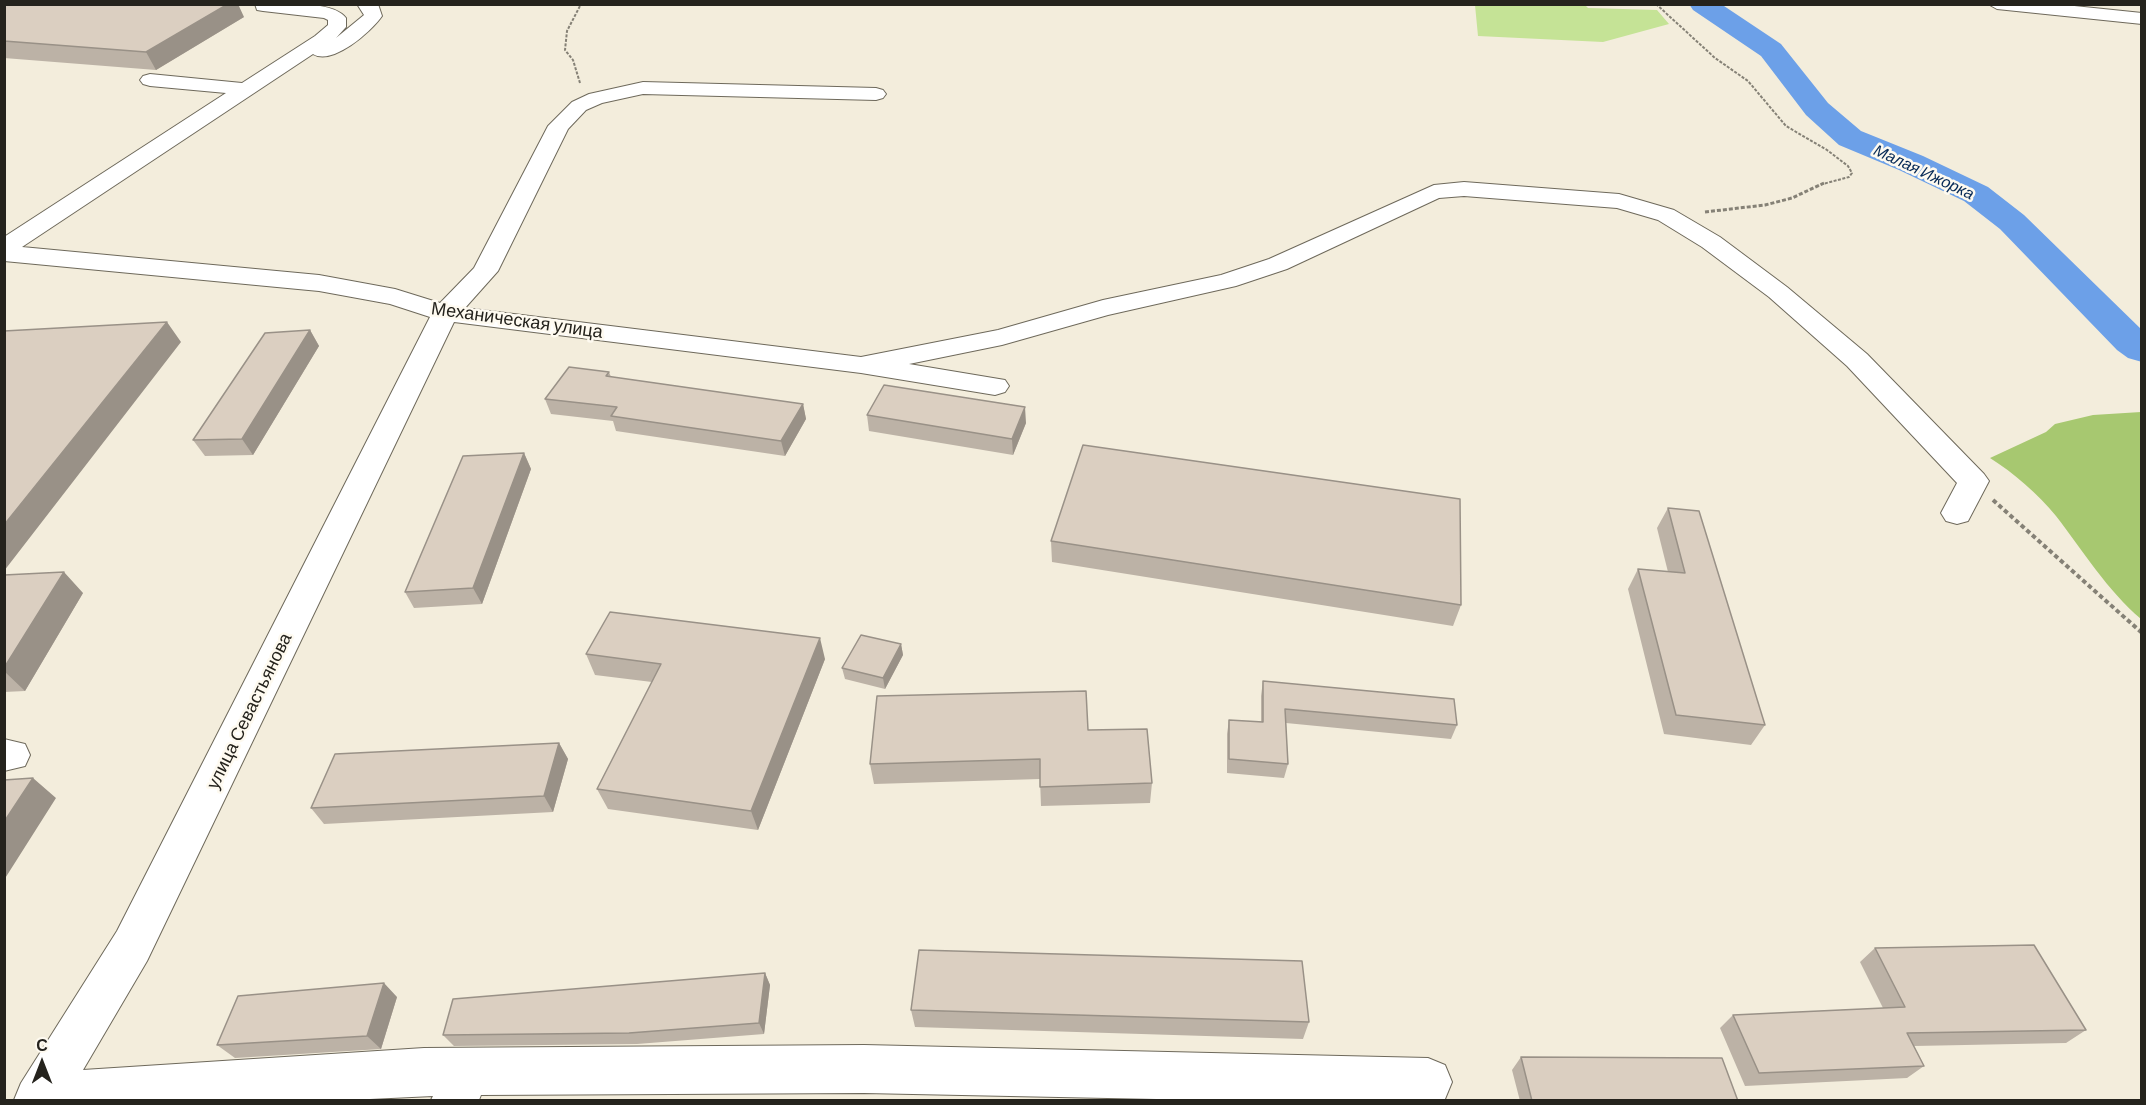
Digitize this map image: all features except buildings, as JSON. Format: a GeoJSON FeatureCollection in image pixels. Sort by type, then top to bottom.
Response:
{"type":"FeatureCollection","features":[{"type":"Feature","properties":{"kind":"street"},"geometry":{"type":"LineString","coordinates":[[1997,4],[2142,19]]}},
{"type":"Feature","properties":{"kind":"street"},"geometry":{"type":"LineString","coordinates":[[4,248],[283,67],[337,27],[337,18],[329,12],[263,6]]}},
{"type":"Feature","properties":{"kind":"street"},"geometry":{"type":"LineString","coordinates":[[283,67],[347,40],[365,26],[375,8]]}},
{"type":"Feature","properties":{"kind":"street"},"geometry":{"type":"LineString","coordinates":[[150,80],[246,89]]}},
{"type":"Feature","properties":{"kind":"street"},"geometry":{"type":"LineString","coordinates":[[579,106],[596,98],[643,88],[876,94]]}},
{"type":"Feature","properties":{"kind":"street","name":"улица Севастьянова"},"geometry":{"type":"LineString","coordinates":[[39,1099],[132,946],[445,313],[486,271],[559,126],[579,106]]}},
{"type":"Feature","properties":{"kind":"street"},"geometry":{"type":"LineString","coordinates":[[861,365],[1002,337],[1103,308],[1227,281],[1278,264],[1434,192],[1464,189],[1619,201],[1666,215],[1711,242],[1778,292],[1857,360],[1973,481],[1957,513]]}},
{"type":"Feature","properties":{"kind":"street","name":"Механическая улица"},"geometry":{"type":"LineString","coordinates":[[4,253],[319,284],[395,297],[445,313],[861,365],[994,386]]}},
{"type":"Feature","properties":{"kind":"street"},"geometry":{"type":"LineString","coordinates":[[39,1099],[424,1072],[460,1086],[864,1069],[1428,1082]]}},
{"type":"Feature","properties":{"kind":"path"},"geometry":{"type":"LineString","coordinates":[[579,106],[582,93],[580,80],[573,60],[565,50],[567,31],[581,4]]}},
{"type":"Feature","properties":{"kind":"path"},"geometry":{"type":"LineString","coordinates":[[1656,4],[1715,58],[1749,81],[1786,126],[1827,150],[1848,166],[1852,173],[1849,177],[1821,184],[1792,198],[1765,205],[1666,215]]}},
{"type":"Feature","properties":{"kind":"path"},"geometry":{"type":"LineString","coordinates":[[1973,481],[2142,633]]}},
{"type":"Feature","properties":{"kind":"green space"},"geometry":{"type":"Polygon","coordinates":[[[1584,4],[1588,8],[1657,10],[1669,24],[1603,42],[1478,36],[1475,5],[1584,4]]]}},
{"type":"Feature","properties":{"kind":"green space"},"geometry":{"type":"Polygon","coordinates":[[[2142,412],[2141,619],[2106,583],[2056,516],[2041,500],[2017,477],[1990,458],[2046,432],[2055,424],[2093,415],[2142,412]]]}},
{"type":"Feature","properties":{"kind":"waterway","name":"Малая Ижорка"},"geometry":{"type":"LineString","coordinates":[[1702,4],[1771,50],[1817,109],[1850,138],[1911,163],[1976,194],[2012,222],[2131,342],[2142,350]]}}]}
